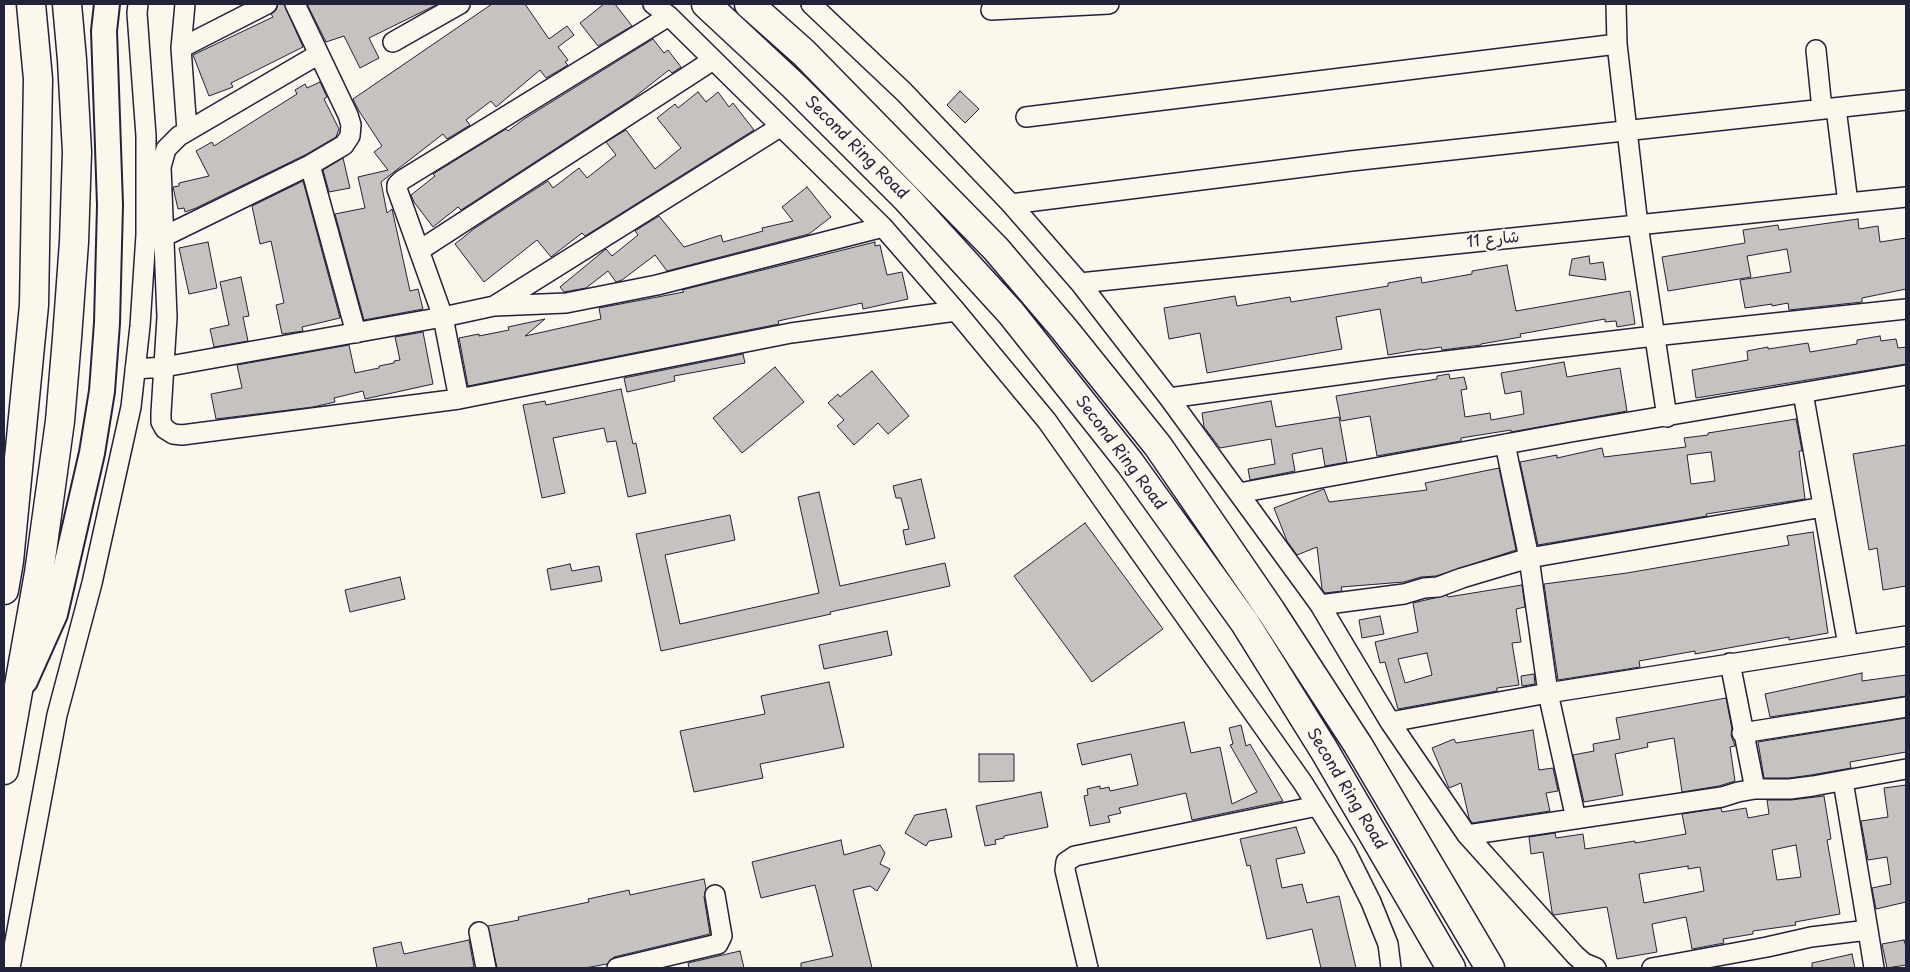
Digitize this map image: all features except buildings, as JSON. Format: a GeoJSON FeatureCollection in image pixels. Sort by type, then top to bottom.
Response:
{"type":"FeatureCollection","features":[{"type":"Feature","properties":{"kind":"highway"},"geometry":{"type":"LineString","coordinates":[[4,590],[10,561],[34,305],[38,79],[31,4]]}},
{"type":"Feature","properties":{"kind":"highway"},"geometry":{"type":"LineString","coordinates":[[4,770],[39,573],[60,421],[74,242],[77,152],[67,4]]}},
{"type":"Feature","properties":{"kind":"highway","name":"Second Ring Road"},"geometry":{"type":"LineString","coordinates":[[706,4],[794,86],[912,205],[1011,313],[1130,463],[1246,623],[1324,750],[1451,968]]}},
{"type":"Feature","properties":{"kind":"highway","name":"Second Ring Road"},"geometry":{"type":"LineString","coordinates":[[749,4],[804,53],[996,249],[1064,329],[1158,446],[1271,611],[1358,745],[1490,968]]}},
{"type":"Feature","properties":{"kind":"main road"},"geometry":{"type":"LineString","coordinates":[[19,691],[32,668],[55,614],[86,480],[102,391],[107,323],[110,205],[104,32],[107,4]]}},
{"type":"Feature","properties":{"kind":"street"},"geometry":{"type":"LineString","coordinates":[[10,968],[57,715],[92,583],[131,407],[146,235],[146,136],[137,13],[138,4]]}},
{"type":"Feature","properties":{"kind":"street"},"geometry":{"type":"LineString","coordinates":[[186,4],[181,48],[187,131]]}},
{"type":"Feature","properties":{"kind":"street"},"geometry":{"type":"LineString","coordinates":[[181,48],[267,4]]}},
{"type":"Feature","properties":{"kind":"street"},"geometry":{"type":"LineString","coordinates":[[163,237],[310,165],[344,145],[350,136],[352,125],[294,4]]}},
{"type":"Feature","properties":{"kind":"street"},"geometry":{"type":"LineString","coordinates":[[393,42],[460,4]]}},
{"type":"Feature","properties":{"kind":"street"},"geometry":{"type":"LineString","coordinates":[[653,4],[669,16],[883,228],[956,311],[1047,421],[1317,806],[1346,852],[1371,902],[1388,944],[1392,968]]}},
{"type":"Feature","properties":{"kind":"street"},"geometry":{"type":"LineString","coordinates":[[810,4],[904,92],[1011,204],[1080,283],[1169,398],[1320,605],[1390,722],[1467,835],[1575,955],[1584,963],[1596,968]]}},
{"type":"Feature","properties":{"kind":"street"},"geometry":{"type":"LineString","coordinates":[[991,10],[1109,4]]}},
{"type":"Feature","properties":{"kind":"street"},"geometry":{"type":"LineString","coordinates":[[1616,4],[1617,44],[1638,225],[1667,416]]}},
{"type":"Feature","properties":{"kind":"street"},"geometry":{"type":"LineString","coordinates":[[459,399],[443,317],[397,189],[399,182],[669,16]]}},
{"type":"Feature","properties":{"kind":"street"},"geometry":{"type":"LineString","coordinates":[[1026,118],[1617,44]]}},
{"type":"Feature","properties":{"kind":"street"},"geometry":{"type":"LineString","coordinates":[[1816,50],[1848,203]]}},
{"type":"Feature","properties":{"kind":"street"},"geometry":{"type":"LineString","coordinates":[[319,54],[187,131],[171,142],[162,158],[167,317],[161,422],[165,429],[173,434],[182,435],[459,399],[791,333],[956,311]]}},
{"type":"Feature","properties":{"kind":"street"},"geometry":{"type":"LineString","coordinates":[[420,250],[713,60]]}},
{"type":"Feature","properties":{"kind":"street"},"geometry":{"type":"LineString","coordinates":[[1011,204],[1341,162],[1906,100]]}},
{"type":"Feature","properties":{"kind":"street"},"geometry":{"type":"LineString","coordinates":[[494,306],[780,127]]}},
{"type":"Feature","properties":{"kind":"street"},"geometry":{"type":"LineString","coordinates":[[310,165],[356,333]]}},
{"type":"Feature","properties":{"kind":"street","name":"شارع 11"},"geometry":{"type":"LineString","coordinates":[[1080,283],[1906,196]]}},
{"type":"Feature","properties":{"kind":"street"},"geometry":{"type":"LineString","coordinates":[[135,369],[164,366],[356,333],[494,306],[566,304],[657,285],[883,228]]}},
{"type":"Feature","properties":{"kind":"street"},"geometry":{"type":"LineString","coordinates":[[1169,398],[1398,367],[1654,336],[1906,309]]}},
{"type":"Feature","properties":{"kind":"street"},"geometry":{"type":"LineString","coordinates":[[1239,494],[1505,444],[1906,375]]}},
{"type":"Feature","properties":{"kind":"street"},"geometry":{"type":"LineString","coordinates":[[1803,393],[1848,645]]}},
{"type":"Feature","properties":{"kind":"street"},"geometry":{"type":"LineString","coordinates":[[1505,444],[1529,558],[1548,693],[1576,818]]}},
{"type":"Feature","properties":{"kind":"street"},"geometry":{"type":"LineString","coordinates":[[1320,605],[1404,594],[1424,588],[1438,587],[1529,558],[1823,507]]}},
{"type":"Feature","properties":{"kind":"street"},"geometry":{"type":"LineString","coordinates":[[1390,722],[1548,693],[1906,636]]}},
{"type":"Feature","properties":{"kind":"street"},"geometry":{"type":"LineString","coordinates":[[1730,663],[1742,733],[1755,789]]}},
{"type":"Feature","properties":{"kind":"street"},"geometry":{"type":"LineString","coordinates":[[1742,733],[1906,707]]}},
{"type":"Feature","properties":{"kind":"street"},"geometry":{"type":"LineString","coordinates":[[1467,835],[1722,797],[1755,789],[1790,789],[1906,769]]}},
{"type":"Feature","properties":{"kind":"street"},"geometry":{"type":"LineString","coordinates":[[1843,781],[1874,968]]}},
{"type":"Feature","properties":{"kind":"street"},"geometry":{"type":"LineString","coordinates":[[1088,968],[1065,870],[1066,862],[1075,856],[1317,806]]}},
{"type":"Feature","properties":{"kind":"street"},"geometry":{"type":"LineString","coordinates":[[617,968],[718,944],[722,936],[715,895]]}},
{"type":"Feature","properties":{"kind":"street"},"geometry":{"type":"LineString","coordinates":[[1652,968],[1811,937],[1868,930]]}},
{"type":"Feature","properties":{"kind":"street"},"geometry":{"type":"LineString","coordinates":[[479,932],[486,968]]}}]}
